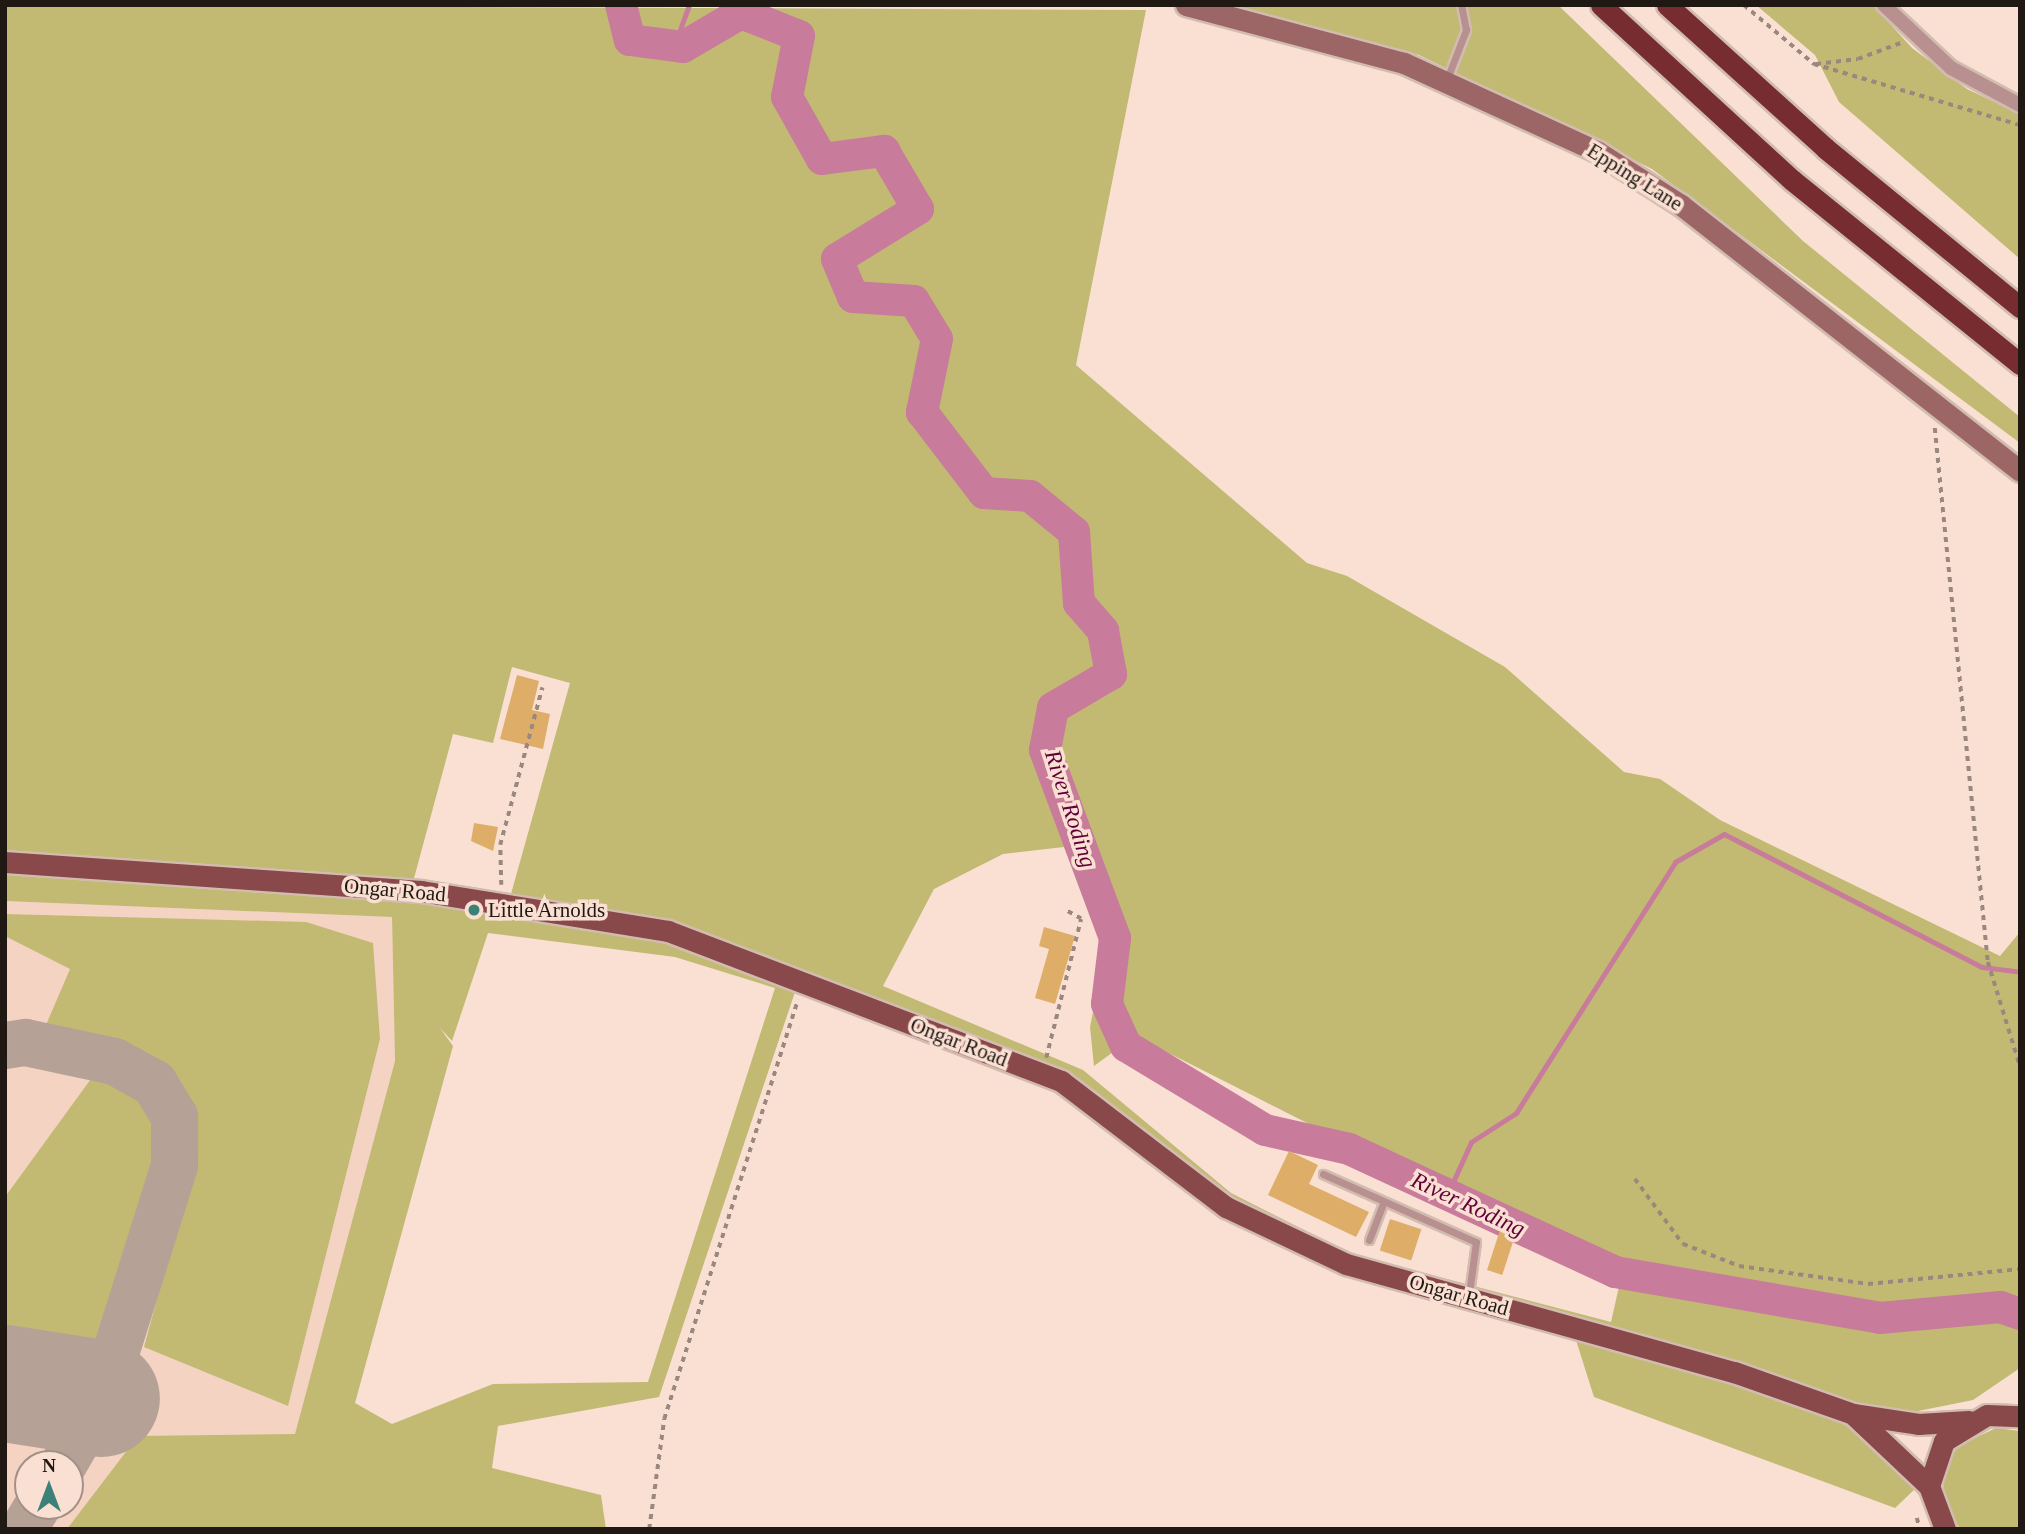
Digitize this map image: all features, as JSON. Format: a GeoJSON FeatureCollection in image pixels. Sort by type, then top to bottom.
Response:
{"type":"FeatureCollection","features":[{"type":"Feature","properties":{"kind":"highway"},"geometry":{"type":"LineString","coordinates":[[1601,5],[1791,180],[2020,364]]}},
{"type":"Feature","properties":{"kind":"highway"},"geometry":{"type":"LineString","coordinates":[[1668,5],[1825,148],[2020,307]]}},
{"type":"Feature","properties":{"kind":"main road","name":"Ongar Road"},"geometry":{"type":"LineString","coordinates":[[5,862],[501,901],[668,931],[1061,1081],[1226,1207],[1346,1264],[1734,1372],[1853,1414],[1918,1424],[2020,1416]]}},
{"type":"Feature","properties":{"kind":"main road"},"geometry":{"type":"LineString","coordinates":[[1932,1525],[1930,1486],[1936,1455],[1978,1418],[2020,1399]]}},
{"type":"Feature","properties":{"kind":"main road","name":"Ongar Road"},"geometry":{"type":"LineString","coordinates":[[1853,1414],[1930,1486]]}},
{"type":"Feature","properties":{"kind":"street","name":"Epping Lane"},"geometry":{"type":"LineString","coordinates":[[1186,5],[1328,39],[1447,79],[1555,129],[1681,205],[2020,471]]}},
{"type":"Feature","properties":{"kind":"street"},"geometry":{"type":"LineString","coordinates":[[1884,5],[1914,38],[1970,82],[2020,105]]}},
{"type":"Feature","properties":{"kind":"lane"},"geometry":{"type":"LineString","coordinates":[[1447,79],[1466,30],[1461,5]]}},
{"type":"Feature","properties":{"kind":"lane"},"geometry":{"type":"LineString","coordinates":[[1323,1174],[1383,1203],[1476,1242],[1468,1298]]}},
{"type":"Feature","properties":{"kind":"lane"},"geometry":{"type":"LineString","coordinates":[[1368,1240],[1383,1203]]}},
{"type":"Feature","properties":{"kind":"path"},"geometry":{"type":"LineString","coordinates":[[1744,5],[1814,64],[2020,125]]}},
{"type":"Feature","properties":{"kind":"path"},"geometry":{"type":"LineString","coordinates":[[1814,64],[1858,59],[1914,38]]}},
{"type":"Feature","properties":{"kind":"path"},"geometry":{"type":"LineString","coordinates":[[1933,402],[1988,962],[2020,1066]]}},
{"type":"Feature","properties":{"kind":"path"},"geometry":{"type":"LineString","coordinates":[[501,901],[500,845],[541,688]]}},
{"type":"Feature","properties":{"kind":"path"},"geometry":{"type":"LineString","coordinates":[[1042,1073],[1082,919],[1065,910]]}},
{"type":"Feature","properties":{"kind":"path"},"geometry":{"type":"LineString","coordinates":[[649,1529],[664,1419],[803,982]]}},
{"type":"Feature","properties":{"kind":"path"},"geometry":{"type":"LineString","coordinates":[[1635,1179],[1683,1244],[1739,1266],[1868,1284],[2020,1269]]}},
{"type":"Feature","properties":{"kind":"shaded area"},"geometry":{"type":"Polygon","coordinates":[[[5,5],[1146,10],[1076,365],[1307,563],[1347,576],[1505,667],[1624,772],[1660,779],[1720,820],[2000,956],[2020,932],[2020,1368],[1973,1400],[1908,1413],[1878,1406],[1865,1423],[1830,1417],[1855,1429],[1916,1488],[1895,1508],[1594,1397],[1575,1337],[1347,1272],[1056,1089],[796,989],[659,1397],[498,1426],[492,1468],[601,1495],[606,1529],[67,1529],[74,1520],[84,1520],[84,1507],[138,1436],[295,1434],[395,1061],[392,917],[5,901],[5,5]],[[512,667],[493,743],[453,734],[413,882],[511,894],[570,683],[512,667]],[[1064,847],[1003,854],[934,889],[883,986],[1083,1070],[1231,1193],[1352,1254],[1611,1322],[1625,1260],[1550,1233],[1321,1130],[1135,1036],[1094,1066],[1090,1027],[1108,938],[1064,847]],[[488,933],[452,1041],[440,1028],[453,1046],[355,1403],[392,1424],[493,1384],[648,1382],[775,988],[675,957],[488,933]]]}},
{"type":"Feature","properties":{"kind":"shaded area"},"geometry":{"type":"Polygon","coordinates":[[[1230,5],[1558,5],[1803,241],[2020,417],[2020,443],[1652,169],[1419,55],[1230,5]]]}},
{"type":"Feature","properties":{"kind":"shaded area"},"geometry":{"type":"Polygon","coordinates":[[[1756,5],[1873,5],[1912,48],[1967,89],[2020,114],[2020,259],[1839,102],[1815,55],[1756,5]]]}},
{"type":"Feature","properties":{"kind":"shaded area"},"geometry":{"type":"Polygon","coordinates":[[[5,901],[392,917],[395,1061],[295,1435],[137,1438],[84,1507],[84,1450],[14,1450],[14,1520],[74,1520],[67,1529],[5,1529],[5,901]]]}},
{"type":"Feature","properties":{"kind":"shaded area"},"geometry":{"type":"Polygon","coordinates":[[[5,914],[306,922],[373,943],[380,1039],[288,1406],[144,1347],[189,1182],[194,1132],[179,1089],[139,1053],[88,1036],[43,1032],[70,969],[5,936],[5,914]]]}},
{"type":"Feature","properties":{"kind":"shaded area"},"geometry":{"type":"Polygon","coordinates":[[[96,1072],[130,1083],[153,1103],[165,1144],[165,1166],[107,1345],[5,1329],[5,1197],[96,1072]]]}},
{"type":"Feature","properties":{"kind":"shaded area"},"geometry":{"type":"Polygon","coordinates":[[[1996,1428],[2020,1431],[2020,1529],[1960,1529],[1943,1500],[1944,1471],[1958,1446],[1996,1428]]]}},
{"type":"Feature","properties":{"kind":"building"},"geometry":{"type":"Polygon","coordinates":[[[517,675],[539,681],[532,710],[550,714],[543,749],[500,739],[517,675]]]}},
{"type":"Feature","properties":{"kind":"building"},"geometry":{"type":"Polygon","coordinates":[[[474,823],[498,827],[493,851],[471,841],[474,823]]]}},
{"type":"Feature","properties":{"kind":"building"},"geometry":{"type":"Polygon","coordinates":[[[1044,927],[1075,936],[1055,1004],[1035,998],[1049,949],[1039,946],[1044,927]]]}},
{"type":"Feature","properties":{"kind":"building"},"geometry":{"type":"Polygon","coordinates":[[[1289,1151],[1318,1165],[1309,1184],[1369,1212],[1356,1237],[1268,1195],[1289,1151]]]}},
{"type":"Feature","properties":{"kind":"building"},"geometry":{"type":"Polygon","coordinates":[[[1390,1219],[1421,1229],[1411,1261],[1380,1250],[1390,1219]]]}},
{"type":"Feature","properties":{"kind":"building"},"geometry":{"type":"Polygon","coordinates":[[[1500,1230],[1515,1235],[1502,1275],[1487,1270],[1500,1230]]]}},
{"type":"Feature","properties":{"kind":"waterway","name":"River Roding"},"geometry":{"type":"LineString","coordinates":[[621,5],[630,40],[683,47],[741,13],[799,36],[787,97],[822,159],[884,151],[918,209],[837,259],[853,297],[914,301],[937,339],[922,412],[984,493],[1030,496],[1074,532],[1079,603],[1103,631],[1111,674],[1053,708],[1045,750],[1115,938],[1107,1004],[1126,1046],[1265,1130],[1349,1149],[1615,1272],[1880,1318],[2000,1307],[2020,1314]]}},
{"type":"Feature","properties":{"kind":"waterway"},"geometry":{"type":"LineString","coordinates":[[674,46],[689,5]]}},
{"type":"Feature","properties":{"kind":"waterway"},"geometry":{"type":"LineString","coordinates":[[1447,1195],[1471,1142],[1516,1113],[1675,862],[1724,834],[1982,967],[2020,972]]}},
{"type":"Feature","properties":{"kind":"taxiway"},"geometry":{"type":"LineString","coordinates":[[5,1045],[25,1042],[114,1061],[154,1083],[174,1116],[174,1165],[101,1398],[71,1450]]}},
{"type":"Feature","properties":{"kind":"taxiway"},"geometry":{"type":"LineString","coordinates":[[23,1529],[28,1520]]}},
{"type":"Feature","properties":{"kind":"runway"},"geometry":{"type":"LineString","coordinates":[[5,1383],[101,1398]]}},
{"type":"Feature","properties":{"kind":"place","name":"Little Arnolds"},"geometry":{"type":"Point","coordinates":[474,910]}}]}
